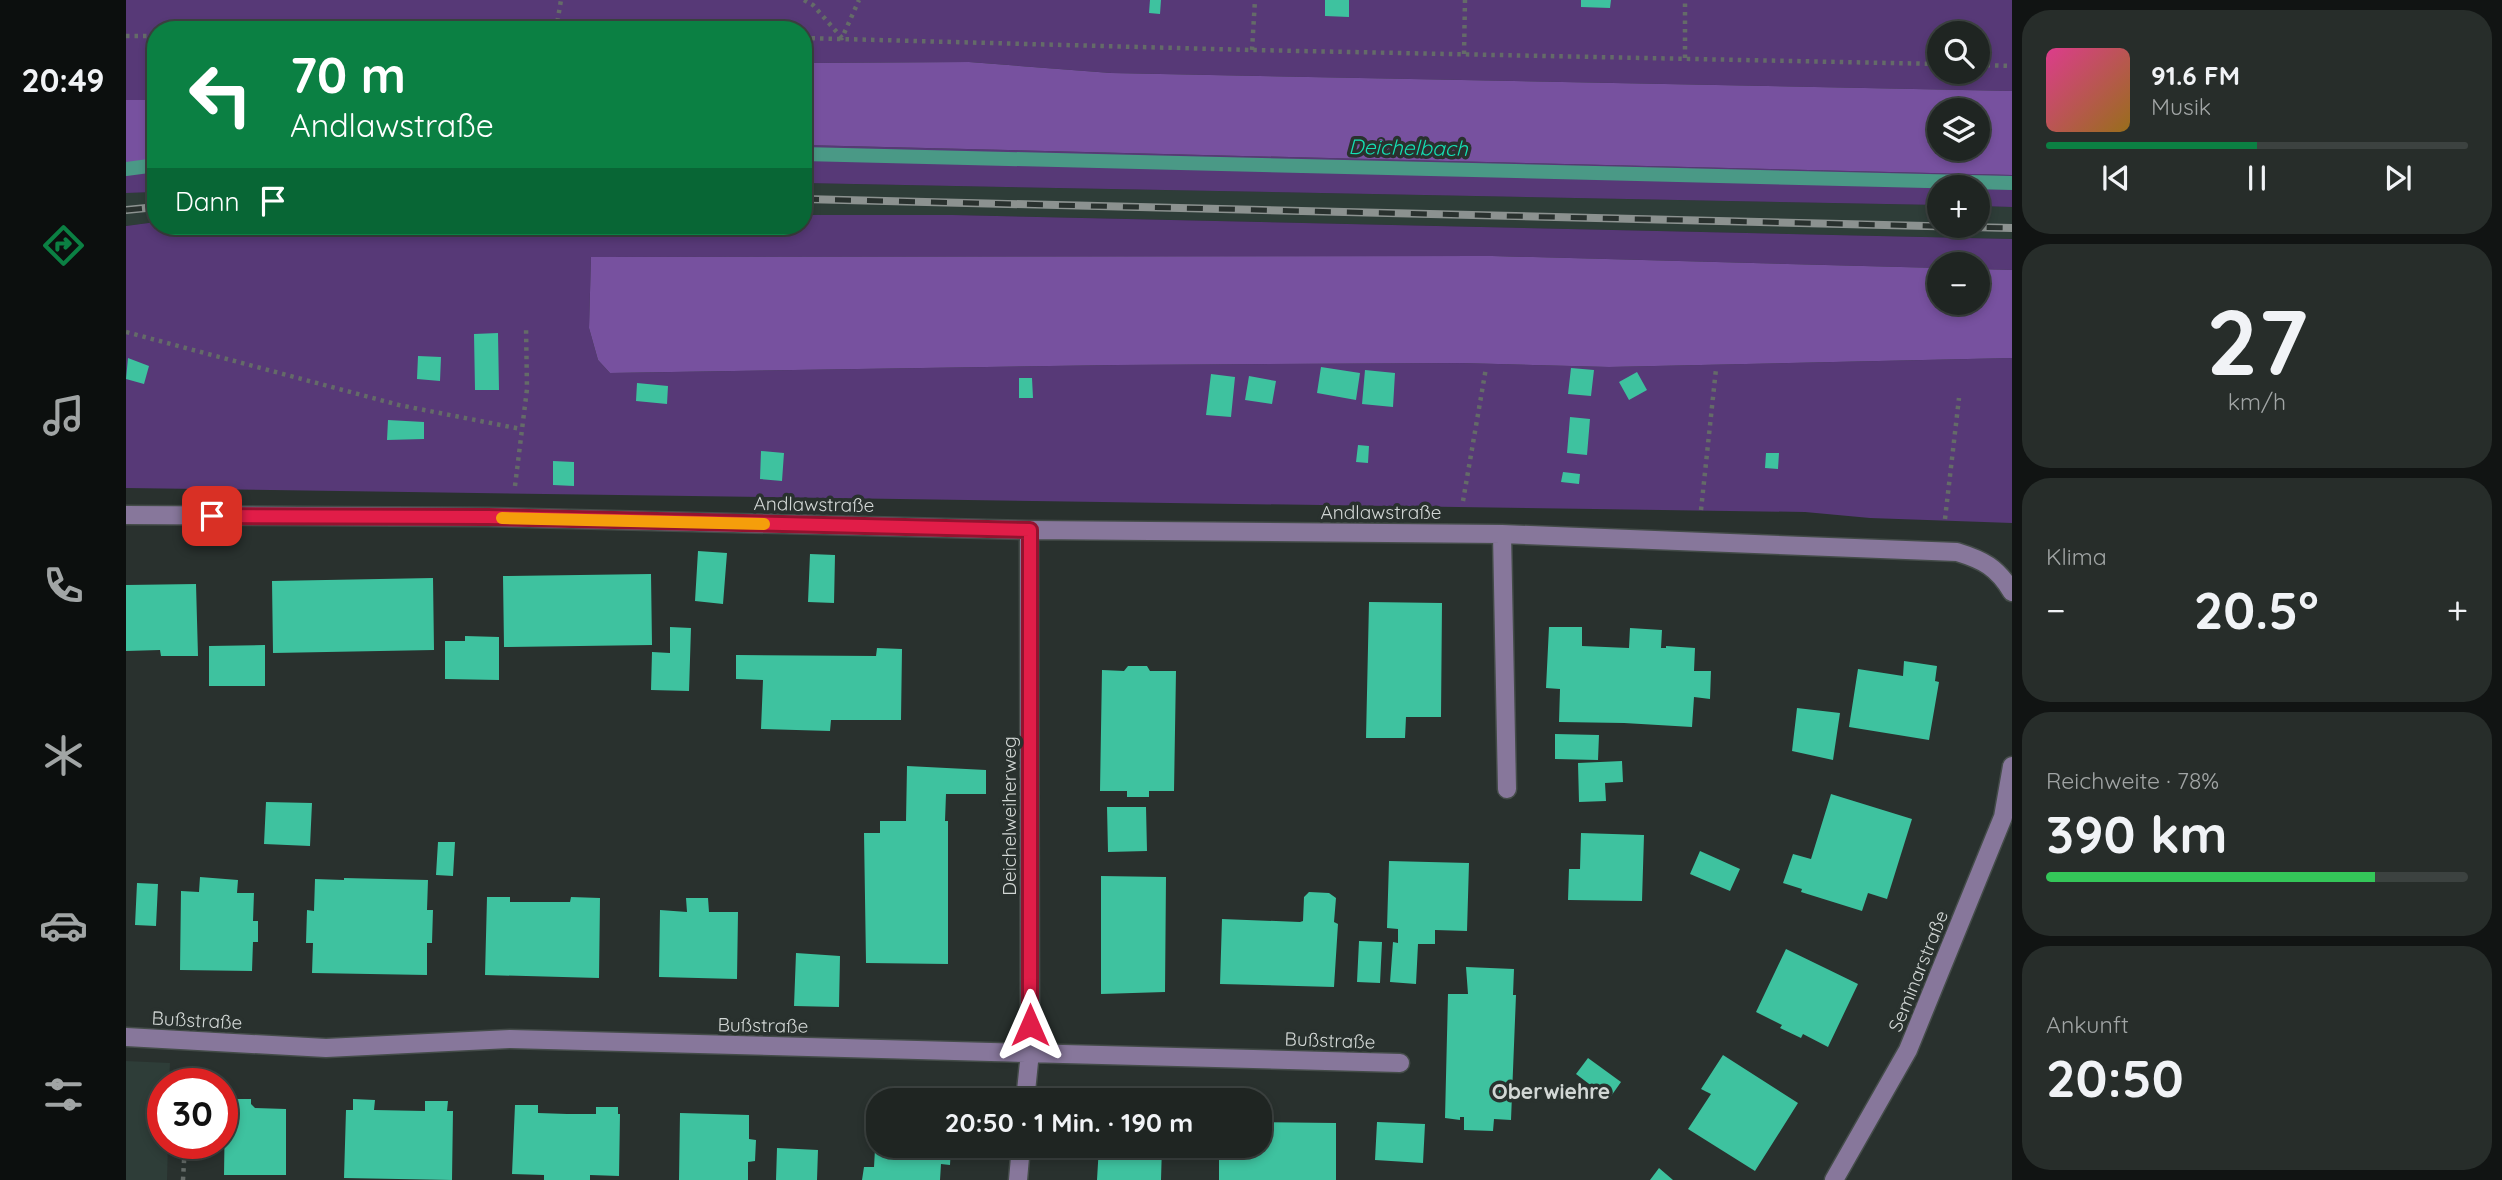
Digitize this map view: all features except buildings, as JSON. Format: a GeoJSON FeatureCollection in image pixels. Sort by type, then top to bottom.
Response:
{"type":"FeatureCollection","features":[{"type":"Feature","properties":{"kind":"street","name":"Andlawstraße"},"geometry":{"type":"LineString","coordinates":[[126,515],[513,518],[1030,530],[1460,533],[1941,551],[1956,552],[1983,560],[2004,579],[2012,592]]}},
{"type":"Feature","properties":{"kind":"street","name":"Deichelweiherweg"},"geometry":{"type":"LineString","coordinates":[[1026,1088],[1030,1052],[1030,530]]}},
{"type":"Feature","properties":{"kind":"street"},"geometry":{"type":"LineString","coordinates":[[1502,534],[1507,789]]}},
{"type":"Feature","properties":{"kind":"street","name":"Seminarstraße"},"geometry":{"type":"LineString","coordinates":[[1834,1180],[1908,1050],[2003,817],[2012,766]]}},
{"type":"Feature","properties":{"kind":"street","name":"Bußstraße"},"geometry":{"type":"LineString","coordinates":[[126,1037],[326,1048],[510,1040],[1400,1063]]}},
{"type":"Feature","properties":{"kind":"street"},"geometry":{"type":"LineString","coordinates":[[1018,1180],[1020,1158]]}},
{"type":"Feature","properties":{"kind":"path"},"geometry":{"type":"LineString","coordinates":[[558,21],[561,0]]}},
{"type":"Feature","properties":{"kind":"path"},"geometry":{"type":"LineString","coordinates":[[804,0],[813,5],[842,38]]}},
{"type":"Feature","properties":{"kind":"path"},"geometry":{"type":"LineString","coordinates":[[842,38],[859,0]]}},
{"type":"Feature","properties":{"kind":"path"},"geometry":{"type":"LineString","coordinates":[[1252,50],[1255,0]]}},
{"type":"Feature","properties":{"kind":"path"},"geometry":{"type":"LineString","coordinates":[[1464,54],[1465,0]]}},
{"type":"Feature","properties":{"kind":"path"},"geometry":{"type":"LineString","coordinates":[[1685,0],[1685,58]]}},
{"type":"Feature","properties":{"kind":"path"},"geometry":{"type":"LineString","coordinates":[[126,36],[147,36]]}},
{"type":"Feature","properties":{"kind":"path"},"geometry":{"type":"LineString","coordinates":[[812,38],[1927,64]]}},
{"type":"Feature","properties":{"kind":"path"},"geometry":{"type":"LineString","coordinates":[[1990,65],[2012,66]]}},
{"type":"Feature","properties":{"kind":"path"},"geometry":{"type":"LineString","coordinates":[[513,518],[527,389],[526,326]]}},
{"type":"Feature","properties":{"kind":"path"},"geometry":{"type":"LineString","coordinates":[[126,332],[399,405],[521,429]]}},
{"type":"Feature","properties":{"kind":"path"},"geometry":{"type":"LineString","coordinates":[[1460,533],[1486,368]]}},
{"type":"Feature","properties":{"kind":"path"},"geometry":{"type":"LineString","coordinates":[[1698,543],[1716,369]]}},
{"type":"Feature","properties":{"kind":"path"},"geometry":{"type":"LineString","coordinates":[[1941,551],[1959,398]]}},
{"type":"Feature","properties":{"kind":"path"},"geometry":{"type":"LineString","coordinates":[[183,1180],[184,1159]]}},
{"type":"Feature","properties":{"kind":"shaded area"},"geometry":{"type":"Polygon","coordinates":[[[126,0],[2012,0],[2012,91],[1111,73],[969,62],[812,63],[812,21],[147,21],[147,100],[126,100],[126,0]]]}},
{"type":"Feature","properties":{"kind":"shaded area"},"geometry":{"type":"Polygon","coordinates":[[[969,62],[1111,73],[2012,91],[2012,175],[812,145],[812,63],[969,62]]]}},
{"type":"Feature","properties":{"kind":"shaded area"},"geometry":{"type":"Polygon","coordinates":[[[126,100],[147,100],[147,160],[126,163],[126,100]]]}},
{"type":"Feature","properties":{"kind":"shaded area"},"geometry":{"type":"Polygon","coordinates":[[[812,145],[2012,175],[2012,207],[1990,206],[1990,175],[1927,175],[1927,205],[812,183],[812,145]]]}},
{"type":"Feature","properties":{"kind":"shaded area"},"geometry":{"type":"Polygon","coordinates":[[[147,160],[147,192],[126,193],[126,163],[147,160]]]}},
{"type":"Feature","properties":{"kind":"shaded area"},"geometry":{"type":"Polygon","coordinates":[[[812,183],[1927,205],[1927,237],[953,215],[812,215],[812,183]]]}},
{"type":"Feature","properties":{"kind":"shaded area"},"geometry":{"type":"Polygon","coordinates":[[[147,192],[147,223],[126,226],[126,193],[147,192]]]}},
{"type":"Feature","properties":{"kind":"shaded area"},"geometry":{"type":"Polygon","coordinates":[[[1990,206],[2012,207],[2012,239],[1968,238],[1990,238],[1990,206]]]}},
{"type":"Feature","properties":{"kind":"shaded area"},"geometry":{"type":"Polygon","coordinates":[[[812,215],[953,215],[2012,239],[2012,270],[1990,269],[1990,252],[1927,252],[1927,268],[1492,256],[591,257],[589,328],[598,360],[610,373],[1118,365],[1460,363],[1609,367],[2012,358],[2012,523],[1870,518],[1805,512],[126,488],[126,226],[147,223],[147,235],[812,235],[812,215]]]}},
{"type":"Feature","properties":{"kind":"shaded area"},"geometry":{"type":"Polygon","coordinates":[[[1492,256],[1927,268],[1927,315],[1990,315],[1990,269],[2012,270],[2012,358],[1609,367],[1460,363],[1118,365],[610,373],[598,360],[589,328],[591,257],[1492,256]]]}},
{"type":"Feature","properties":{"kind":"shaded area"},"geometry":{"type":"Polygon","coordinates":[[[126,1061],[170,1063],[170,1068],[147,1068],[147,1159],[168,1159],[167,1180],[126,1180],[126,1061]]]}},
{"type":"Feature","properties":{"kind":"waterway","name":"Deichelbach"},"geometry":{"type":"LineString","coordinates":[[812,154],[2012,183]]}},
{"type":"Feature","properties":{"kind":"waterway","name":"Deichelbach"},"geometry":{"type":"LineString","coordinates":[[126,169],[147,166]]}},
{"type":"Feature","properties":{"kind":"railway"},"geometry":{"type":"LineString","coordinates":[[812,199],[2012,228]]}},
{"type":"Feature","properties":{"kind":"railway"},"geometry":{"type":"LineString","coordinates":[[126,210],[147,208]]}},
{"type":"Feature","properties":{"kind":"slow traffic"},"geometry":{"type":"LineString","coordinates":[[502,518],[764,524]]}},
{"type":"Feature","properties":{"kind":"district","name":"Oberwiehre"},"geometry":{"type":"Point","coordinates":[1551,1092]}},
{"type":"Feature","properties":{"kind":"route"},"geometry":{"type":"LineString","coordinates":[[212,516],[488,517],[1030,530],[1030,1025]]}}]}
